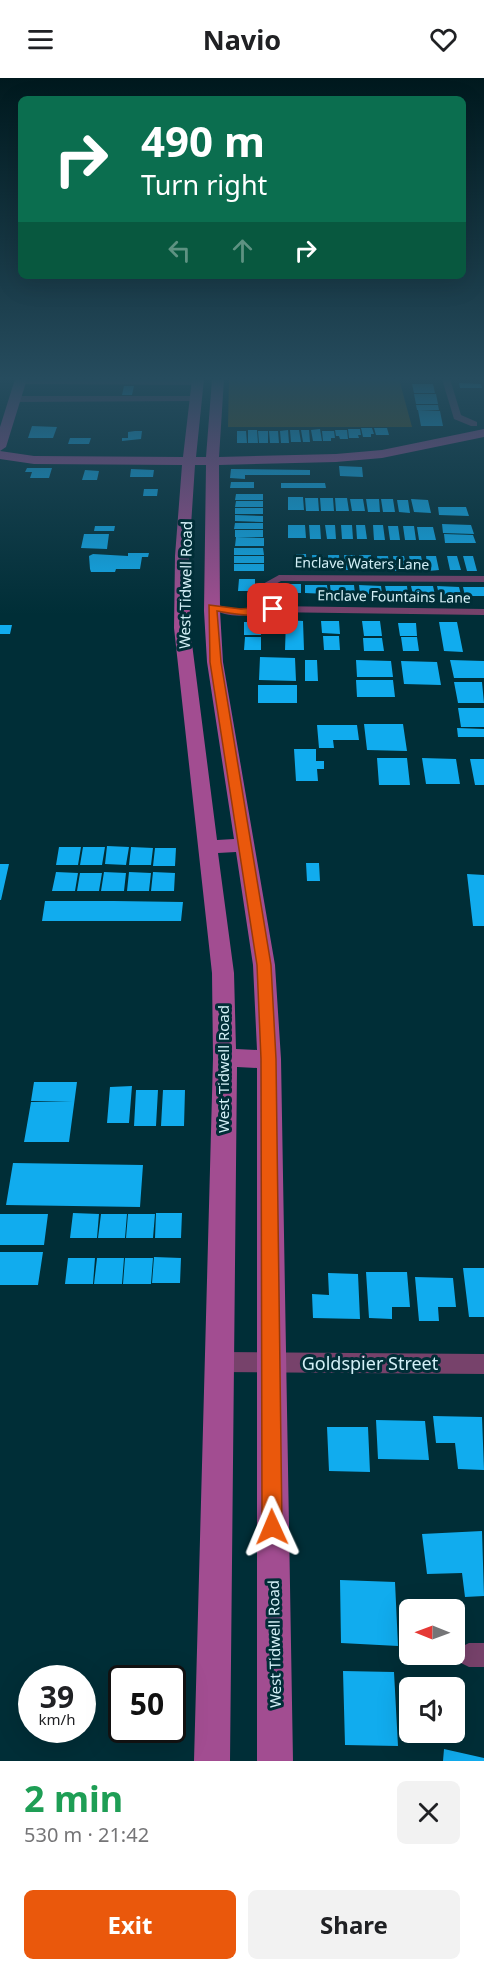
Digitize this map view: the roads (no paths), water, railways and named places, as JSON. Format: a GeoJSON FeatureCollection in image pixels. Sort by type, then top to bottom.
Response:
{"type":"FeatureCollection","features":[{"type":"Feature","properties":{"kind":"main road"},"geometry":{"type":"LineString","coordinates":[[17,458],[34,460],[129,458]]}},
{"type":"Feature","properties":{"kind":"main road","name":"West Tidwell Road"},"geometry":{"type":"LineString","coordinates":[[189,458],[183,552],[184,655],[223,973],[225,1058],[212,1761]]}},
{"type":"Feature","properties":{"kind":"main road","name":"West Tidwell Road"},"geometry":{"type":"LineString","coordinates":[[213,458],[211,552],[215,608],[215,662],[264,965],[269,1059],[275,1761]]}},
{"type":"Feature","properties":{"kind":"main road"},"geometry":{"type":"LineString","coordinates":[[308,458],[341,458]]}},
{"type":"Feature","properties":{"kind":"main road"},"geometry":{"type":"LineString","coordinates":[[183,552],[211,552]]}},
{"type":"Feature","properties":{"kind":"main road"},"geometry":{"type":"LineString","coordinates":[[208,847],[245,845]]}},
{"type":"Feature","properties":{"kind":"main road"},"geometry":{"type":"LineString","coordinates":[[225,1058],[269,1059]]}},
{"type":"Feature","properties":{"kind":"street","name":"Enclave Waters Lane"},"geometry":{"type":"LineString","coordinates":[[267,609],[267,585],[279,578],[484,579]]}},
{"type":"Feature","properties":{"kind":"street","name":"Enclave Fountains Lane"},"geometry":{"type":"LineString","coordinates":[[215,608],[231,612],[253,612],[267,609],[484,612]]}},
{"type":"Feature","properties":{"kind":"street","name":"Goldspier Street"},"geometry":{"type":"LineString","coordinates":[[219,1362],[484,1364]]}}]}
